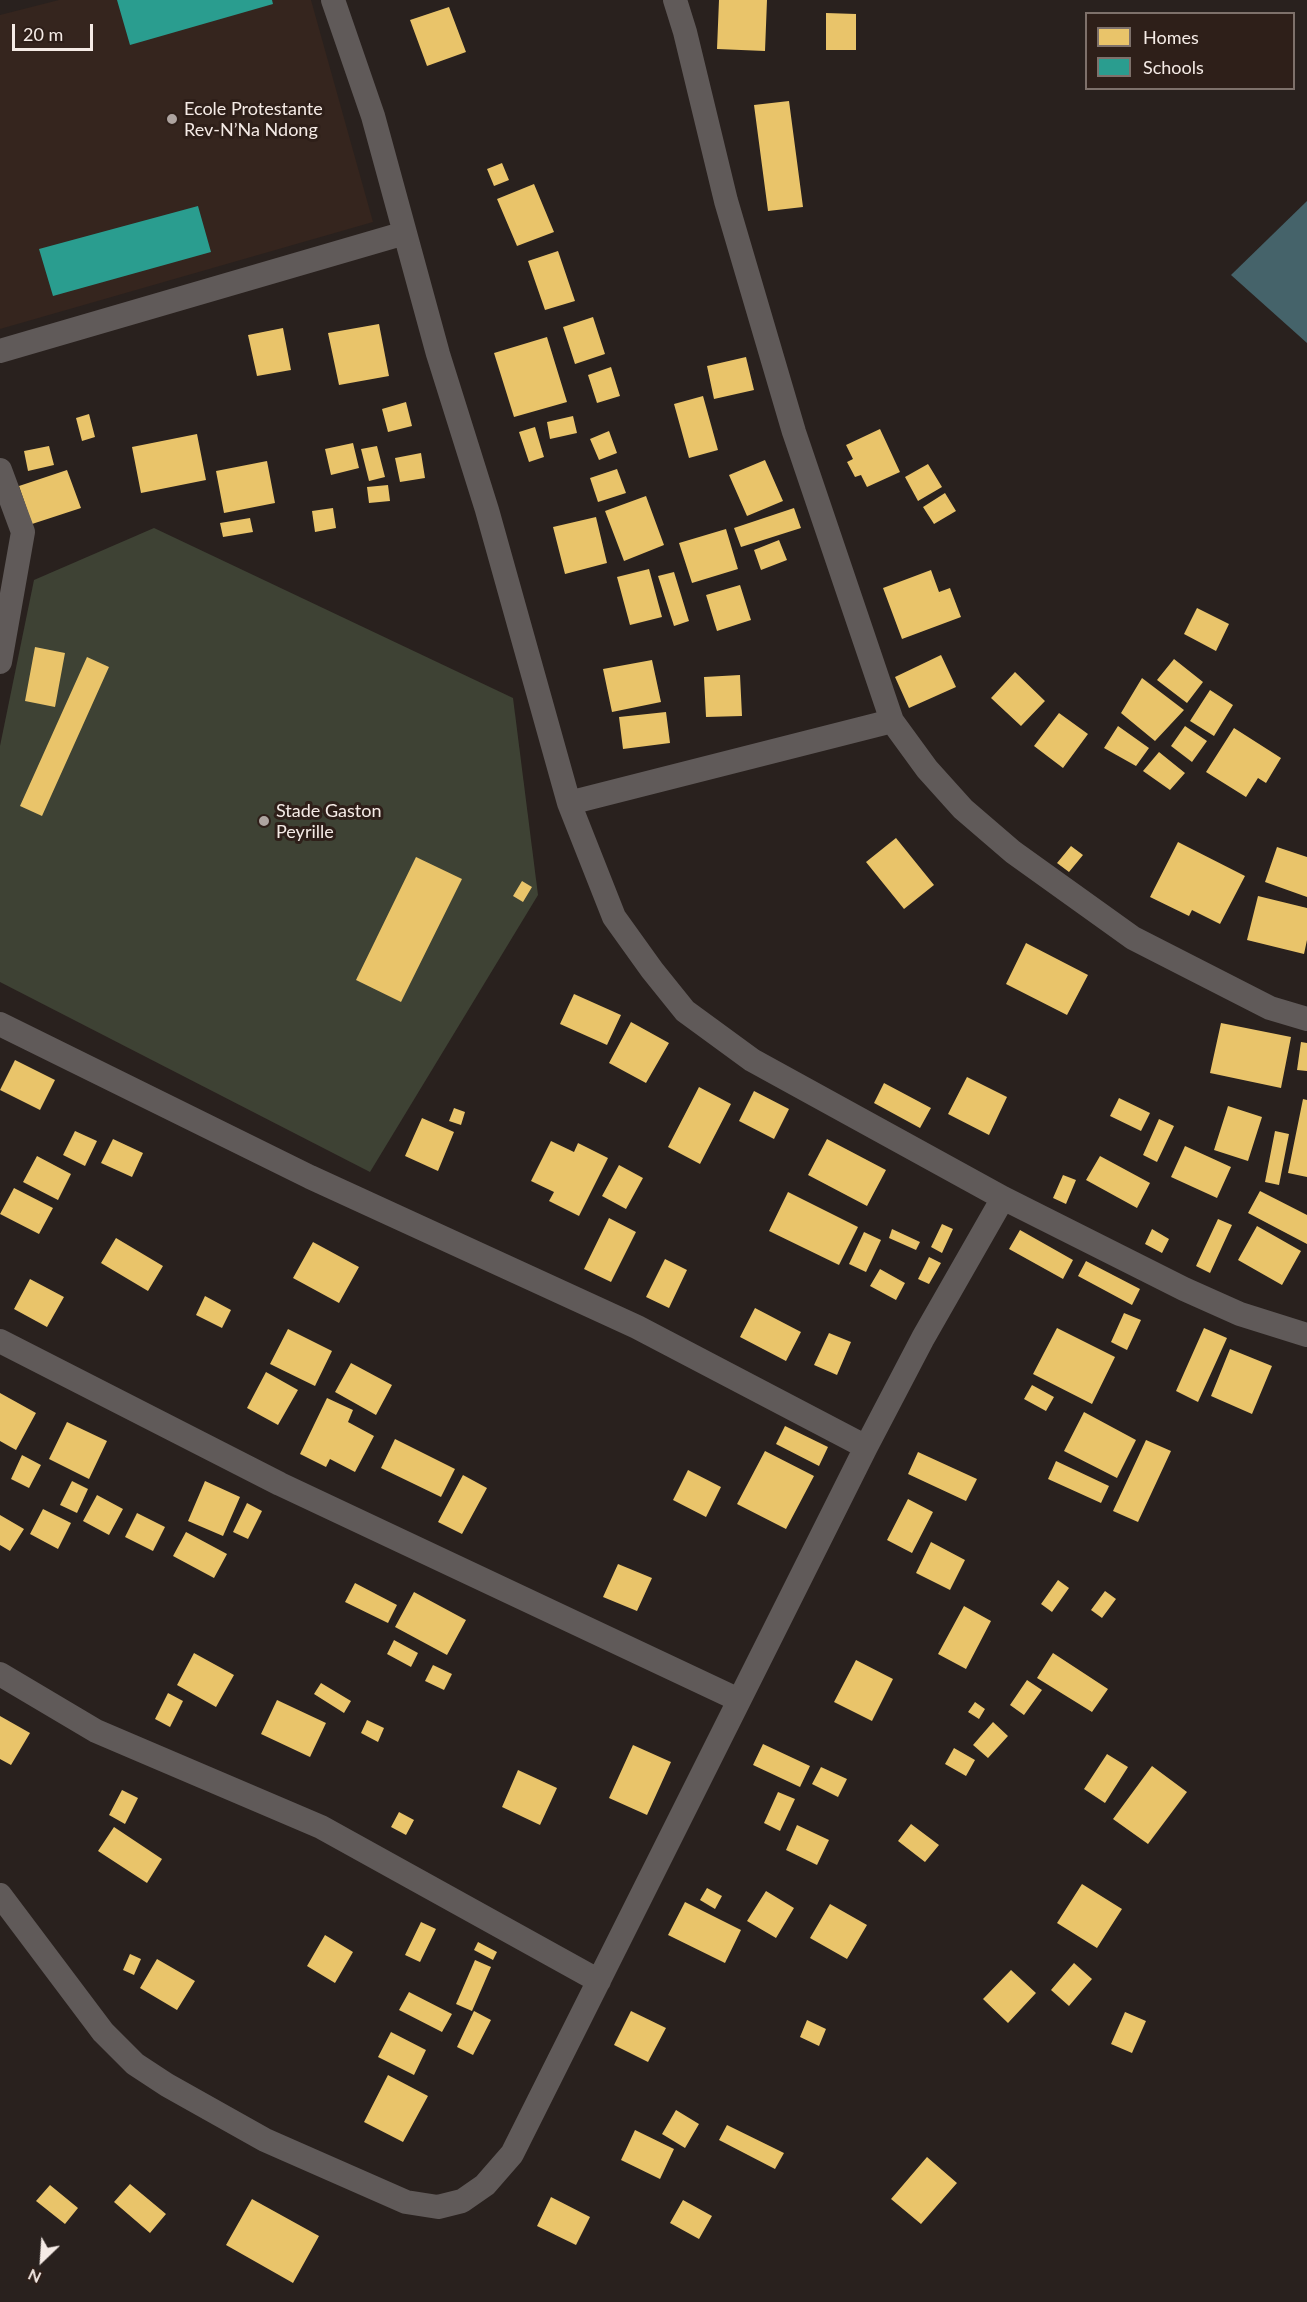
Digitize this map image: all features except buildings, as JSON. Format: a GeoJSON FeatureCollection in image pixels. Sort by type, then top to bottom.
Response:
{"type":"FeatureCollection","features":[{"type":"Feature","properties":{"kind":"street"},"geometry":{"type":"LineString","coordinates":[[333,0],[374,116],[438,354],[487,510],[568,803],[614,917],[652,970],[685,1011],[752,1060],[1003,1198],[1194,1293],[1240,1314],[1307,1335]]}},
{"type":"Feature","properties":{"kind":"street"},"geometry":{"type":"LineString","coordinates":[[675,0],[685,32],[726,201],[794,432],[892,721],[927,769],[963,809],[1013,852],[1133,938],[1270,1008],[1307,1019]]}},
{"type":"Feature","properties":{"kind":"street"},"geometry":{"type":"LineString","coordinates":[[0,351],[405,233]]}},
{"type":"Feature","properties":{"kind":"street"},"geometry":{"type":"LineString","coordinates":[[0,470],[23,532],[0,662]]}},
{"type":"Feature","properties":{"kind":"street"},"geometry":{"type":"LineString","coordinates":[[568,803],[892,721]]}},
{"type":"Feature","properties":{"kind":"street"},"geometry":{"type":"LineString","coordinates":[[0,1024],[310,1178],[637,1327],[866,1447]]}},
{"type":"Feature","properties":{"kind":"street"},"geometry":{"type":"LineString","coordinates":[[0,1895],[103,2032],[135,2064],[167,2085],[265,2140],[406,2202],[438,2207],[462,2201],[485,2185],[512,2154],[866,1447],[923,1338],[1003,1198]]}},
{"type":"Feature","properties":{"kind":"street"},"geometry":{"type":"LineString","coordinates":[[0,1341],[280,1484],[739,1700]]}},
{"type":"Feature","properties":{"kind":"street"},"geometry":{"type":"LineString","coordinates":[[0,1674],[96,1731],[321,1827],[599,1981]]}},
{"type":"Feature","properties":{"kind":"shaded area","name":"Ecole Protestante Rev-N’Na Ndong"},"geometry":{"type":"Polygon","coordinates":[[[59,0],[311,0],[373,222],[0,329],[0,15],[59,0]]]}},
{"type":"Feature","properties":{"kind":"green space","name":"Stade Gaston Peyrille"},"geometry":{"type":"Polygon","coordinates":[[[154,528],[513,698],[538,895],[370,1172],[0,982],[0,746],[34,580],[154,528]]]}},
{"type":"Feature","properties":{"kind":"water"},"geometry":{"type":"Polygon","coordinates":[[[1307,201],[1307,343],[1231,275],[1307,201]]]}},
{"type":"Feature","properties":{"kind":"place","name":"Ecole Protestante Rev-N’Na Ndong"},"geometry":{"type":"Point","coordinates":[172,119]}},
{"type":"Feature","properties":{"kind":"place","name":"Stade Gaston Peyrille"},"geometry":{"type":"Point","coordinates":[264,821]}}]}
